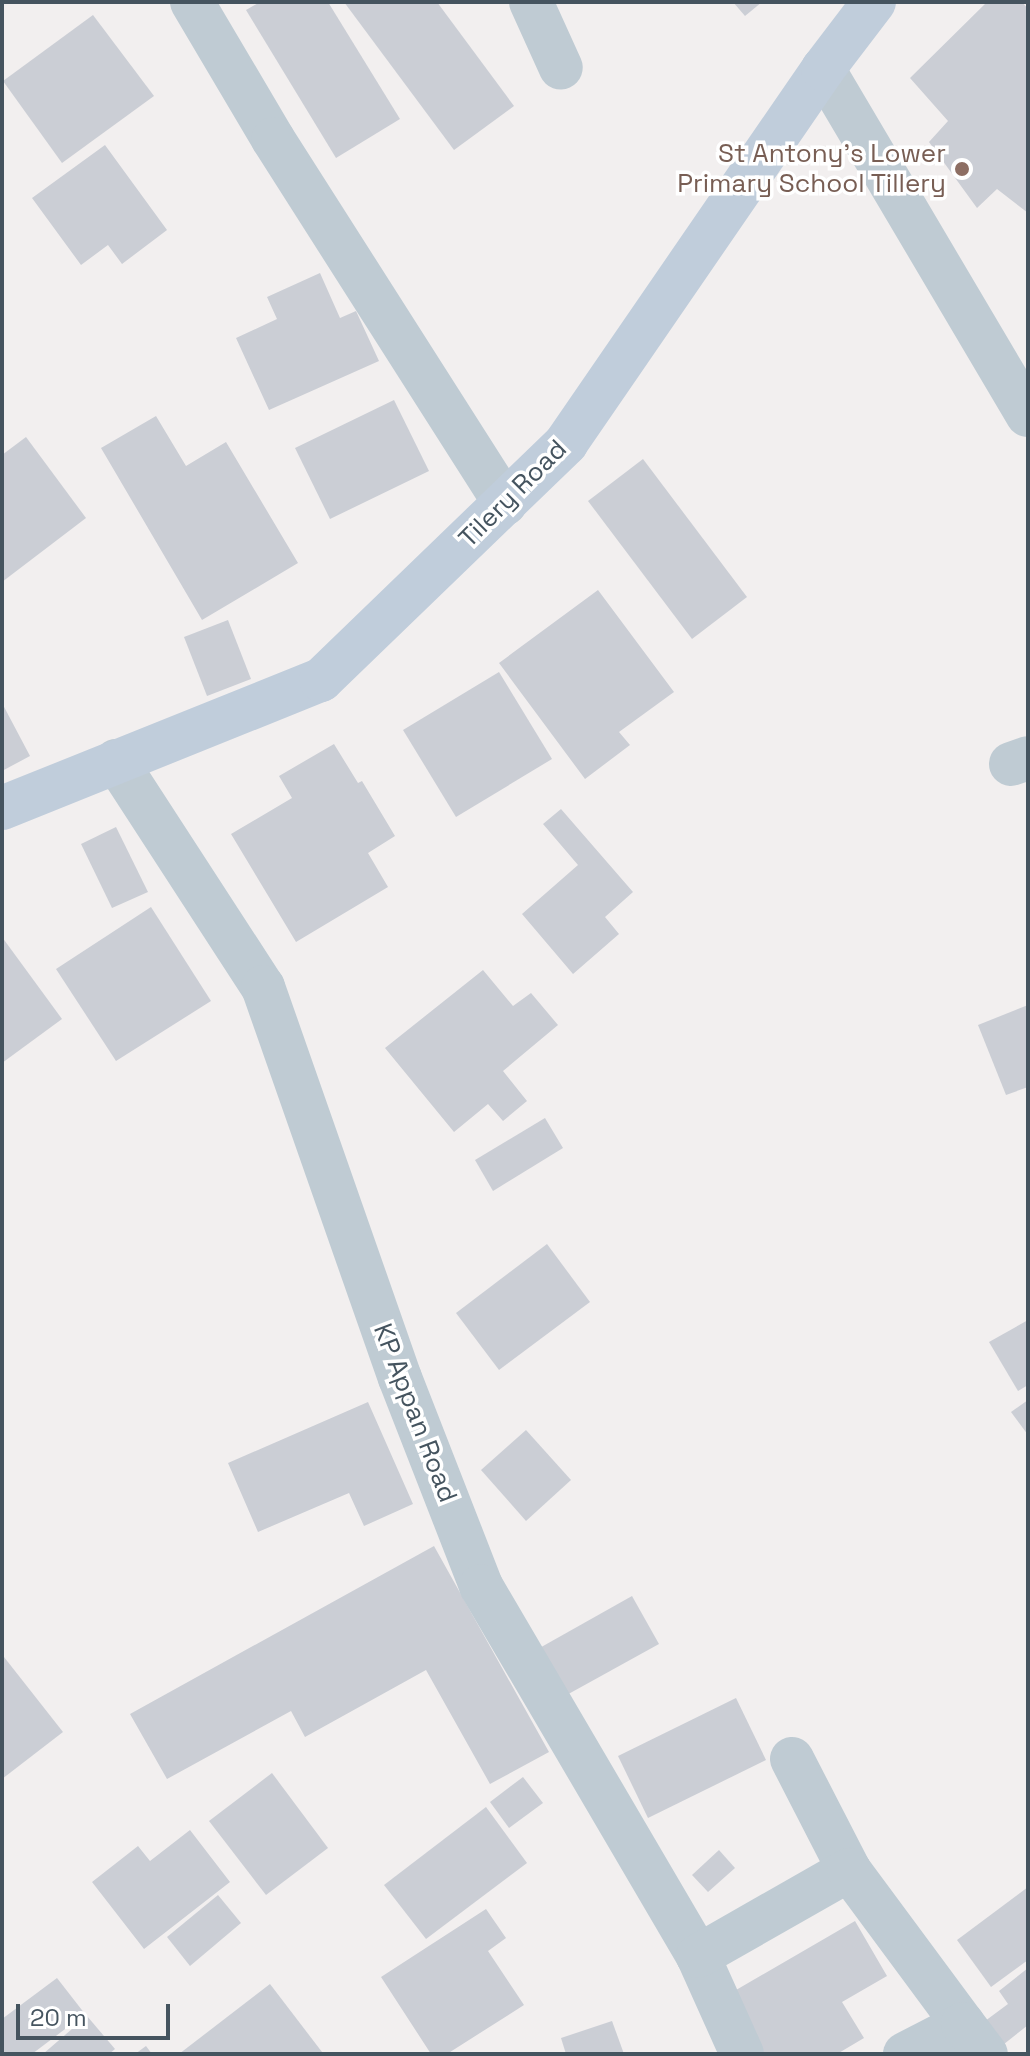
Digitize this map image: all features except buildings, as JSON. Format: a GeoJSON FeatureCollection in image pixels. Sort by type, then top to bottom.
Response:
{"type":"FeatureCollection","features":[{"type":"Feature","properties":{"kind":"street"},"geometry":{"type":"LineString","coordinates":[[192,2],[273,139],[505,503]]}},
{"type":"Feature","properties":{"kind":"street"},"geometry":{"type":"LineString","coordinates":[[531,2],[561,68]]}},
{"type":"Feature","properties":{"kind":"street","name":"Tilery Road"},"geometry":{"type":"LineString","coordinates":[[2,808],[321,680],[566,443],[823,69],[874,2]]}},
{"type":"Feature","properties":{"kind":"street"},"geometry":{"type":"LineString","coordinates":[[823,69],[1028,415]]}},
{"type":"Feature","properties":{"kind":"street","name":"KP Appan Road"},"geometry":{"type":"LineString","coordinates":[[116,761],[263,987],[400,1378],[481,1586],[698,1956],[742,2054]]}},
{"type":"Feature","properties":{"kind":"street"},"geometry":{"type":"LineString","coordinates":[[792,1759],[849,1870],[975,2039],[905,2054]]}},
{"type":"Feature","properties":{"kind":"street"},"geometry":{"type":"LineString","coordinates":[[698,1956],[849,1870]]}},
{"type":"Feature","properties":{"kind":"place","name":"St Antony's Lower Primary School Tillery"},"geometry":{"type":"Point","coordinates":[962,169]}}]}
